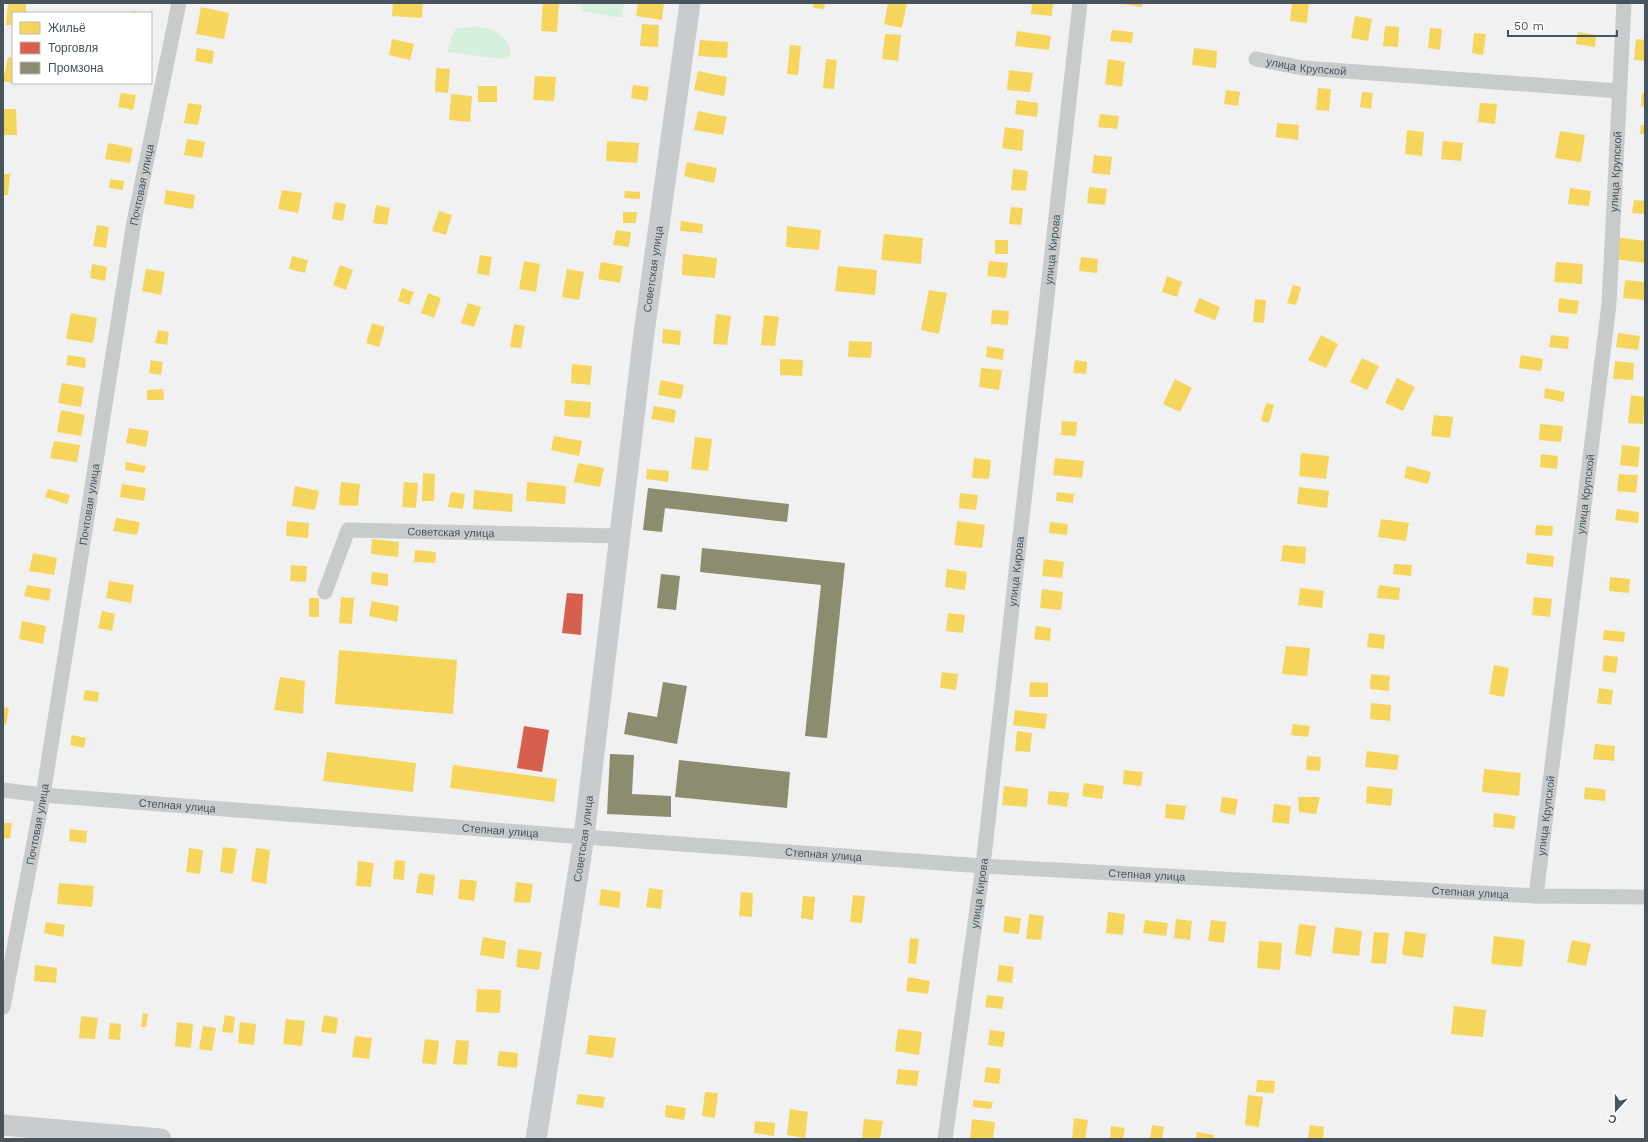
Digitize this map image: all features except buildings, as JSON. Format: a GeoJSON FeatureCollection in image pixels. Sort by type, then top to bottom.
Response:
{"type":"FeatureCollection","features":[{"type":"Feature","properties":{"kind":"street","name":"Почтовая улица"},"geometry":{"type":"LineString","coordinates":[[3,1007],[43,795],[134,222],[179,3]]}},
{"type":"Feature","properties":{"kind":"street","name":"Советская улица"},"geometry":{"type":"LineString","coordinates":[[536,1139],[584,837],[644,332],[690,3]]}},
{"type":"Feature","properties":{"kind":"street","name":"улица Кирова"},"geometry":{"type":"LineString","coordinates":[[945,1139],[983,866],[1080,3]]}},
{"type":"Feature","properties":{"kind":"street","name":"улица Крупской"},"geometry":{"type":"LineString","coordinates":[[1536,896],[1609,304],[1624,3]]}},
{"type":"Feature","properties":{"kind":"street","name":"улица Крупской"},"geometry":{"type":"LineString","coordinates":[[1256,59],[1303,68],[1620,91]]}},
{"type":"Feature","properties":{"kind":"street","name":"Советская улица"},"geometry":{"type":"LineString","coordinates":[[325,592],[348,530],[620,536]]}},
{"type":"Feature","properties":{"kind":"street","name":"Степная улица"},"geometry":{"type":"LineString","coordinates":[[3,790],[43,795],[584,837],[983,866],[1536,896],[1645,897]]}},
{"type":"Feature","properties":{"kind":"street"},"geometry":{"type":"LineString","coordinates":[[3,1125],[161,1139]]}},
{"type":"Feature","properties":{"kind":"green space"},"geometry":{"type":"Polygon","coordinates":[[[582,3],[624,3],[622,18],[581,11],[582,3]]]}},
{"type":"Feature","properties":{"kind":"green space"},"geometry":{"type":"Polygon","coordinates":[[[477,27],[490,29],[501,36],[509,47],[511,56],[503,59],[447,52],[454,31],[459,28],[477,27]]]}}]}
